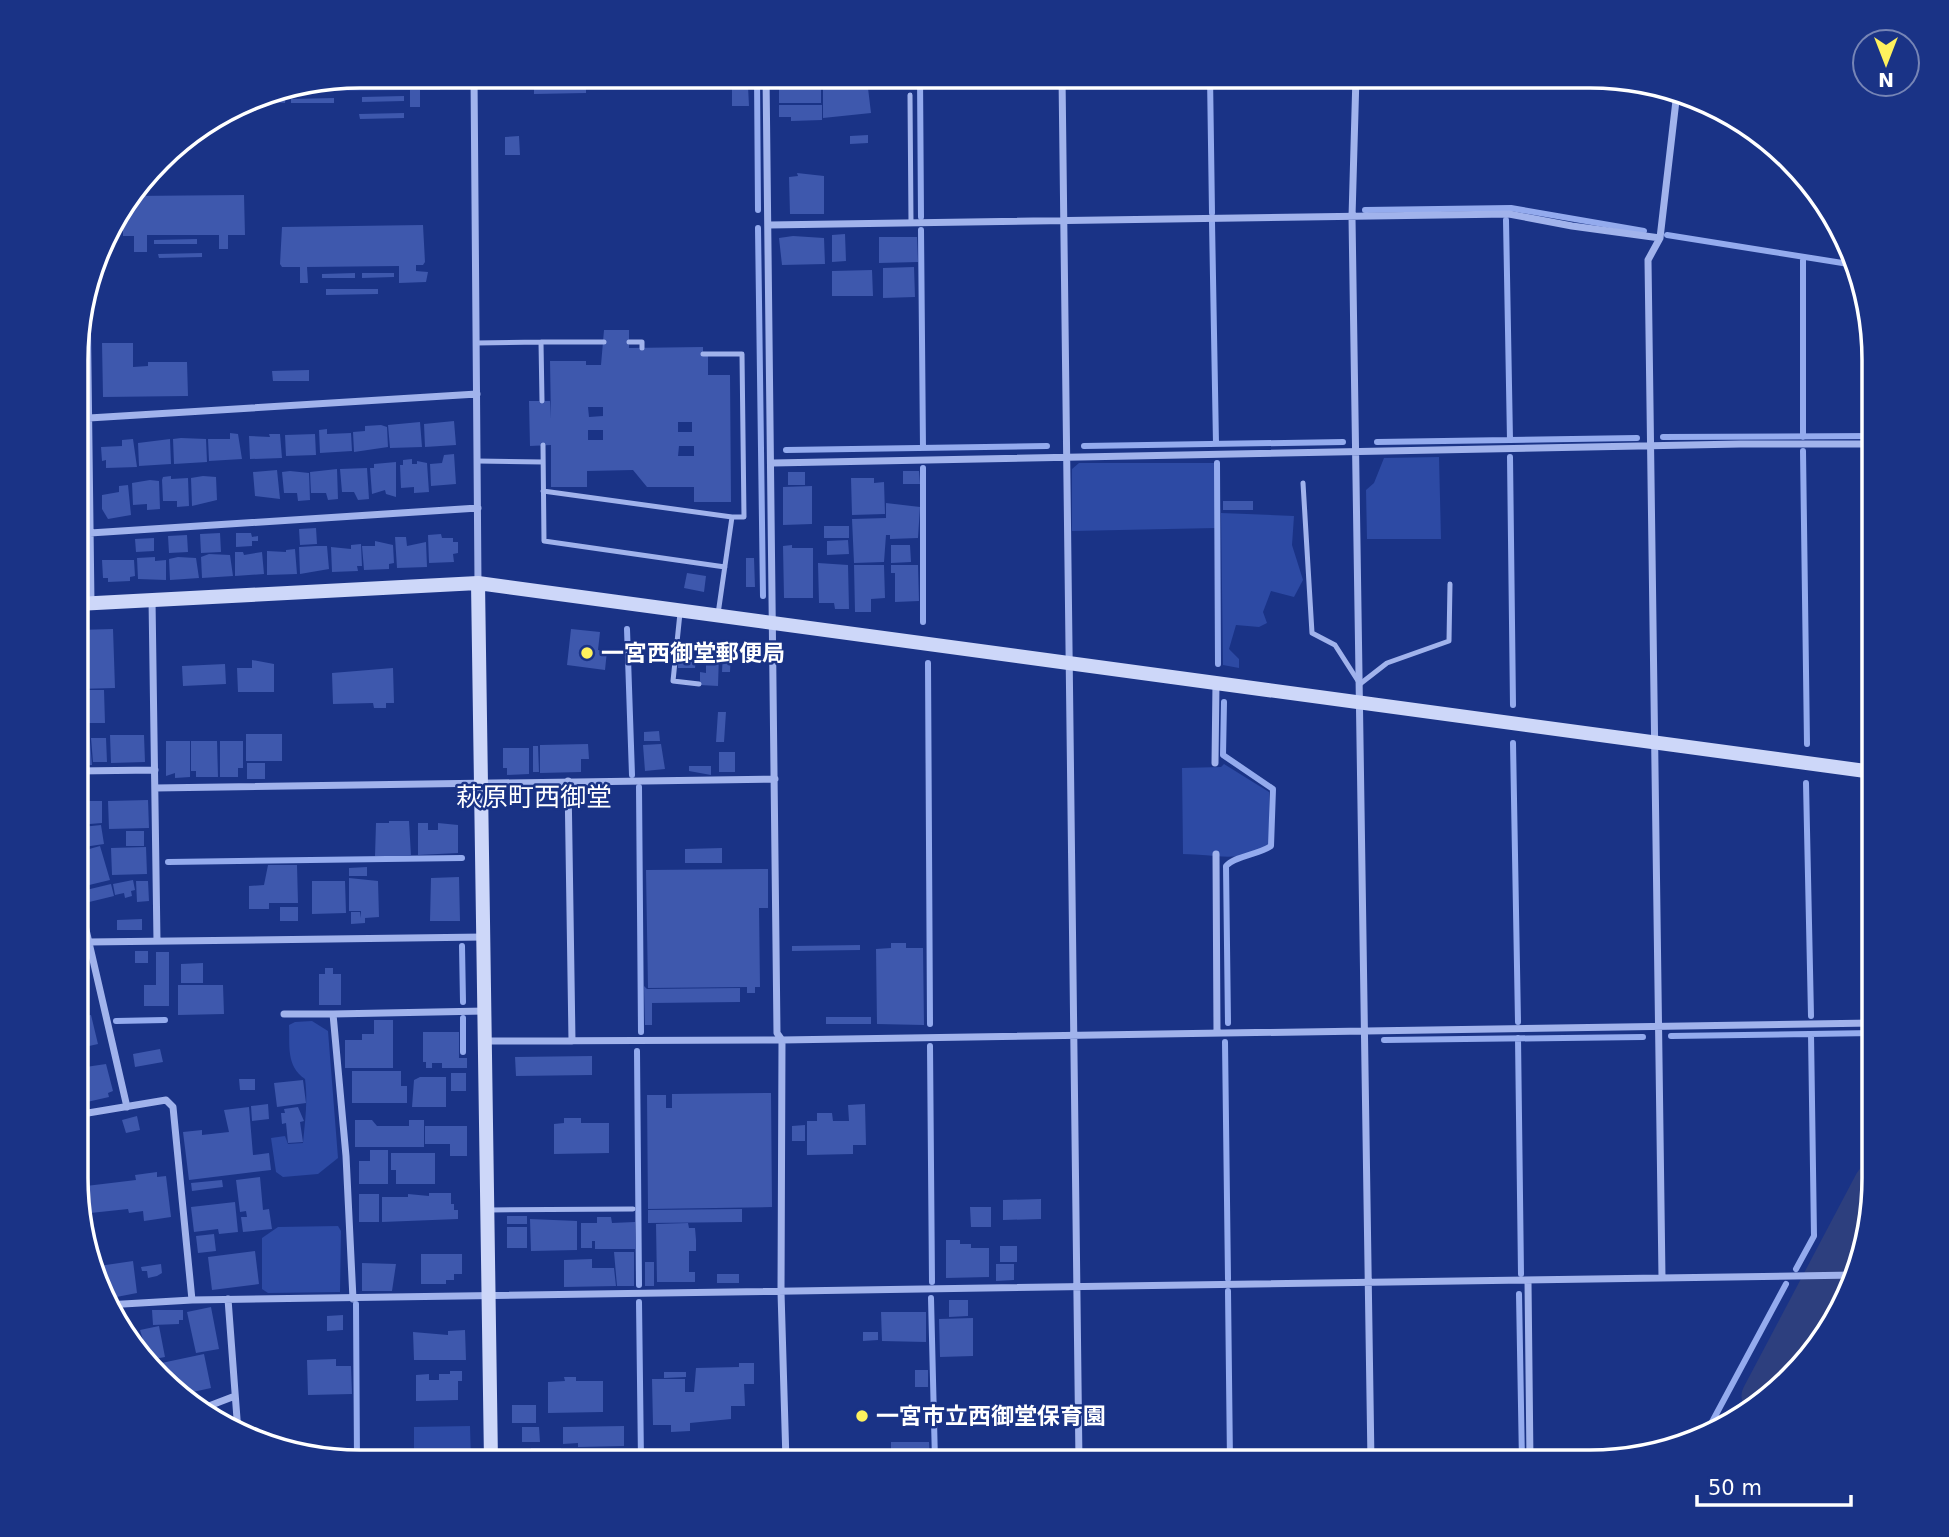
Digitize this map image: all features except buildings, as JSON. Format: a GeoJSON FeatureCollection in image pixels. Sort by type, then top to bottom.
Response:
{"type":"FeatureCollection","features":[{"type":"Feature","properties":{"kind":"street"},"geometry":{"type":"LineString","coordinates":[[474,88],[478,583],[491,1450]]}},
{"type":"Feature","properties":{"kind":"street"},"geometry":{"type":"LineString","coordinates":[[766,88],[775,625],[777,1033],[782,1040],[781,1292],[786,1450]]}},
{"type":"Feature","properties":{"kind":"street"},"geometry":{"type":"LineString","coordinates":[[1062,88],[1079,1450]]}},
{"type":"Feature","properties":{"kind":"street"},"geometry":{"type":"LineString","coordinates":[[1356,88],[1352,217],[1371,1450]]}},
{"type":"Feature","properties":{"kind":"street"},"geometry":{"type":"LineString","coordinates":[[1662,1278],[1648,260],[1661,238],[1676,102]]}},
{"type":"Feature","properties":{"kind":"street"},"geometry":{"type":"LineString","coordinates":[[769,225],[1509,214],[1661,238]]}},
{"type":"Feature","properties":{"kind":"street"},"geometry":{"type":"LineString","coordinates":[[88,339],[88,556]]}},
{"type":"Feature","properties":{"kind":"street"},"geometry":{"type":"LineString","coordinates":[[89,418],[477,394]]}},
{"type":"Feature","properties":{"kind":"street"},"geometry":{"type":"LineString","coordinates":[[773,463],[1649,445],[1862,444]]}},
{"type":"Feature","properties":{"kind":"street"},"geometry":{"type":"LineString","coordinates":[[90,533],[478,508]]}},
{"type":"Feature","properties":{"kind":"street"},"geometry":{"type":"LineString","coordinates":[[88,603],[478,583],[1862,770]]}},
{"type":"Feature","properties":{"kind":"street"},"geometry":{"type":"LineString","coordinates":[[152,600],[157,941]]}},
{"type":"Feature","properties":{"kind":"street"},"geometry":{"type":"LineString","coordinates":[[1215,763],[1216,682]]}},
{"type":"Feature","properties":{"kind":"street"},"geometry":{"type":"LineString","coordinates":[[88,771],[155,770]]}},
{"type":"Feature","properties":{"kind":"street"},"geometry":{"type":"LineString","coordinates":[[155,788],[775,779]]}},
{"type":"Feature","properties":{"kind":"street"},"geometry":{"type":"LineString","coordinates":[[568,781],[572,1041]]}},
{"type":"Feature","properties":{"kind":"street"},"geometry":{"type":"LineString","coordinates":[[1216,853],[1217,1033]]}},
{"type":"Feature","properties":{"kind":"street"},"geometry":{"type":"LineString","coordinates":[[127,1107],[88,942],[485,937]]}},
{"type":"Feature","properties":{"kind":"street"},"geometry":{"type":"LineString","coordinates":[[284,1014],[486,1011]]}},
{"type":"Feature","properties":{"kind":"street"},"geometry":{"type":"LineString","coordinates":[[332,1013],[346,1156],[352,1299]]}},
{"type":"Feature","properties":{"kind":"street"},"geometry":{"type":"LineString","coordinates":[[486,1041],[782,1040],[1862,1023]]}},
{"type":"Feature","properties":{"kind":"street"},"geometry":{"type":"LineString","coordinates":[[88,1113],[166,1100],[173,1107],[192,1300]]}},
{"type":"Feature","properties":{"kind":"street"},"geometry":{"type":"LineString","coordinates":[[119,1304],[192,1300],[1075,1289],[1843,1275]]}},
{"type":"Feature","properties":{"kind":"street"},"geometry":{"type":"LineString","coordinates":[[1528,1281],[1530,1450]]}},
{"type":"Feature","properties":{"kind":"street"},"geometry":{"type":"LineString","coordinates":[[228,1300],[237,1420]]}},
{"type":"Feature","properties":{"kind":"street"},"geometry":{"type":"LineString","coordinates":[[211,1405],[235,1396]]}},
{"type":"Feature","properties":{"kind":"lane"},"geometry":{"type":"LineString","coordinates":[[909,95],[911,223]]}},
{"type":"Feature","properties":{"kind":"lane"},"geometry":{"type":"LineString","coordinates":[[541,342],[542,401]]}},
{"type":"Feature","properties":{"kind":"lane"},"geometry":{"type":"LineString","coordinates":[[476,343],[604,342]]}},
{"type":"Feature","properties":{"kind":"lane"},"geometry":{"type":"LineString","coordinates":[[629,342],[642,342],[642,348]]}},
{"type":"Feature","properties":{"kind":"lane"},"geometry":{"type":"LineString","coordinates":[[543,491],[744,517],[742,354],[703,354]]}},
{"type":"Feature","properties":{"kind":"lane"},"geometry":{"type":"LineString","coordinates":[[543,445],[544,541],[725,567]]}},
{"type":"Feature","properties":{"kind":"lane"},"geometry":{"type":"LineString","coordinates":[[477,461],[543,462]]}},
{"type":"Feature","properties":{"kind":"lane"},"geometry":{"type":"LineString","coordinates":[[1303,483],[1312,634],[1335,645],[1360,684],[1387,663],[1449,641],[1450,584]]}},
{"type":"Feature","properties":{"kind":"lane"},"geometry":{"type":"LineString","coordinates":[[718,617],[732,517]]}},
{"type":"Feature","properties":{"kind":"lane"},"geometry":{"type":"LineString","coordinates":[[680,611],[673,681],[699,684]]}},
{"type":"Feature","properties":{"kind":"lane"},"geometry":{"type":"LineString","coordinates":[[488,1210],[633,1209]]}},
{"type":"Feature","properties":{"kind":"shaded area"},"geometry":{"type":"Polygon","coordinates":[[[1439,457],[1441,539],[1367,539],[1366,490],[1374,483],[1384,458],[1439,457]]]}},
{"type":"Feature","properties":{"kind":"shaded area"},"geometry":{"type":"Polygon","coordinates":[[[1079,463],[1215,463],[1216,528],[1072,531],[1072,469],[1079,463]]]}},
{"type":"Feature","properties":{"kind":"shaded area"},"geometry":{"type":"Polygon","coordinates":[[[1221,513],[1294,516],[1292,545],[1303,580],[1294,597],[1271,591],[1263,612],[1267,623],[1259,627],[1236,625],[1229,649],[1239,659],[1239,668],[1223,665],[1221,513]]]}},
{"type":"Feature","properties":{"kind":"shaded area"},"geometry":{"type":"Polygon","coordinates":[[[1224,764],[1269,792],[1269,845],[1259,851],[1238,856],[1183,854],[1182,768],[1221,767],[1224,764]]]}},
{"type":"Feature","properties":{"kind":"shaded area"},"geometry":{"type":"Polygon","coordinates":[[[312,1021],[328,1031],[338,1158],[318,1174],[283,1177],[276,1172],[271,1138],[285,1136],[288,1144],[303,1143],[306,1104],[305,1079],[295,1068],[290,1055],[289,1025],[312,1021]]]}},
{"type":"Feature","properties":{"kind":"shaded area"},"geometry":{"type":"Polygon","coordinates":[[[338,1226],[341,1231],[340,1292],[268,1293],[262,1289],[262,1238],[278,1227],[338,1226]]]}},
{"type":"Feature","properties":{"kind":"shaded area"},"geometry":{"type":"Polygon","coordinates":[[[470,1426],[471,1450],[414,1450],[414,1427],[470,1426]]]}},
{"type":"Feature","properties":{"kind":"waterway"},"geometry":{"type":"LineString","coordinates":[[757,88],[758,210]]}},
{"type":"Feature","properties":{"kind":"waterway"},"geometry":{"type":"LineString","coordinates":[[920,88],[921,217]]}},
{"type":"Feature","properties":{"kind":"waterway"},"geometry":{"type":"LineString","coordinates":[[1210,88],[1212,213]]}},
{"type":"Feature","properties":{"kind":"waterway"},"geometry":{"type":"LineString","coordinates":[[1365,210],[1511,208],[1644,231]]}},
{"type":"Feature","properties":{"kind":"waterway"},"geometry":{"type":"LineString","coordinates":[[1506,220],[1510,440]]}},
{"type":"Feature","properties":{"kind":"waterway"},"geometry":{"type":"LineString","coordinates":[[1212,222],[1216,444]]}},
{"type":"Feature","properties":{"kind":"waterway"},"geometry":{"type":"LineString","coordinates":[[758,228],[763,596]]}},
{"type":"Feature","properties":{"kind":"waterway"},"geometry":{"type":"LineString","coordinates":[[921,230],[923,448]]}},
{"type":"Feature","properties":{"kind":"waterway"},"geometry":{"type":"LineString","coordinates":[[1667,235],[1844,263]]}},
{"type":"Feature","properties":{"kind":"waterway"},"geometry":{"type":"LineString","coordinates":[[1803,257],[1803,437]]}},
{"type":"Feature","properties":{"kind":"waterway"},"geometry":{"type":"LineString","coordinates":[[1663,437],[1862,436]]}},
{"type":"Feature","properties":{"kind":"waterway"},"geometry":{"type":"LineString","coordinates":[[1377,442],[1637,438]]}},
{"type":"Feature","properties":{"kind":"waterway"},"geometry":{"type":"LineString","coordinates":[[1084,446],[1343,442]]}},
{"type":"Feature","properties":{"kind":"waterway"},"geometry":{"type":"LineString","coordinates":[[786,450],[1047,446]]}},
{"type":"Feature","properties":{"kind":"waterway"},"geometry":{"type":"LineString","coordinates":[[1803,451],[1807,744]]}},
{"type":"Feature","properties":{"kind":"waterway"},"geometry":{"type":"LineString","coordinates":[[1510,457],[1513,705]]}},
{"type":"Feature","properties":{"kind":"waterway"},"geometry":{"type":"LineString","coordinates":[[1217,463],[1218,664]]}},
{"type":"Feature","properties":{"kind":"waterway"},"geometry":{"type":"LineString","coordinates":[[923,468],[923,622]]}},
{"type":"Feature","properties":{"kind":"waterway"},"geometry":{"type":"LineString","coordinates":[[627,629],[632,775]]}},
{"type":"Feature","properties":{"kind":"waterway"},"geometry":{"type":"LineString","coordinates":[[928,663],[930,1024]]}},
{"type":"Feature","properties":{"kind":"waterway"},"geometry":{"type":"LineString","coordinates":[[1224,702],[1223,755],[1273,789],[1271,846],[1226,866],[1228,1023]]}},
{"type":"Feature","properties":{"kind":"waterway"},"geometry":{"type":"LineString","coordinates":[[1513,743],[1518,1022]]}},
{"type":"Feature","properties":{"kind":"waterway"},"geometry":{"type":"LineString","coordinates":[[1806,783],[1811,1016]]}},
{"type":"Feature","properties":{"kind":"waterway"},"geometry":{"type":"LineString","coordinates":[[639,787],[641,1032]]}},
{"type":"Feature","properties":{"kind":"waterway"},"geometry":{"type":"LineString","coordinates":[[168,862],[462,858]]}},
{"type":"Feature","properties":{"kind":"waterway"},"geometry":{"type":"LineString","coordinates":[[462,946],[463,1002]]}},
{"type":"Feature","properties":{"kind":"waterway"},"geometry":{"type":"LineString","coordinates":[[463,1018],[463,1052]]}},
{"type":"Feature","properties":{"kind":"waterway"},"geometry":{"type":"LineString","coordinates":[[116,1021],[165,1020]]}},
{"type":"Feature","properties":{"kind":"waterway"},"geometry":{"type":"LineString","coordinates":[[1671,1036],[1862,1033]]}},
{"type":"Feature","properties":{"kind":"waterway"},"geometry":{"type":"LineString","coordinates":[[1796,1269],[1814,1236],[1811,1034]]}},
{"type":"Feature","properties":{"kind":"waterway"},"geometry":{"type":"LineString","coordinates":[[1384,1040],[1643,1037]]}},
{"type":"Feature","properties":{"kind":"waterway"},"geometry":{"type":"LineString","coordinates":[[1518,1038],[1521,1274]]}},
{"type":"Feature","properties":{"kind":"waterway"},"geometry":{"type":"LineString","coordinates":[[1225,1042],[1228,1279]]}},
{"type":"Feature","properties":{"kind":"waterway"},"geometry":{"type":"LineString","coordinates":[[930,1046],[932,1282]]}},
{"type":"Feature","properties":{"kind":"waterway"},"geometry":{"type":"LineString","coordinates":[[637,1051],[639,1285]]}},
{"type":"Feature","properties":{"kind":"waterway"},"geometry":{"type":"LineString","coordinates":[[1766,1384],[1860,1207]]}},
{"type":"Feature","properties":{"kind":"waterway"},"geometry":{"type":"LineString","coordinates":[[1714,1419],[1786,1284]]}},
{"type":"Feature","properties":{"kind":"waterway"},"geometry":{"type":"LineString","coordinates":[[1228,1291],[1230,1450]]}},
{"type":"Feature","properties":{"kind":"waterway"},"geometry":{"type":"LineString","coordinates":[[1519,1294],[1522,1450]]}},
{"type":"Feature","properties":{"kind":"waterway"},"geometry":{"type":"LineString","coordinates":[[931,1298],[935,1450]]}},
{"type":"Feature","properties":{"kind":"waterway"},"geometry":{"type":"LineString","coordinates":[[639,1302],[641,1450]]}},
{"type":"Feature","properties":{"kind":"waterway"},"geometry":{"type":"LineString","coordinates":[[356,1304],[357,1450]]}},
{"type":"Feature","properties":{"kind":"place","name":"一宮西御堂郵便局"},"geometry":{"type":"Point","coordinates":[587,653]}},
{"type":"Feature","properties":{"kind":"place","name":"一宮市立西御堂保育園"},"geometry":{"type":"Point","coordinates":[862,1416]}},
{"type":"Feature","properties":{"kind":"district","name":"萩原町西御堂"},"geometry":{"type":"Point","coordinates":[534,797]}}]}
